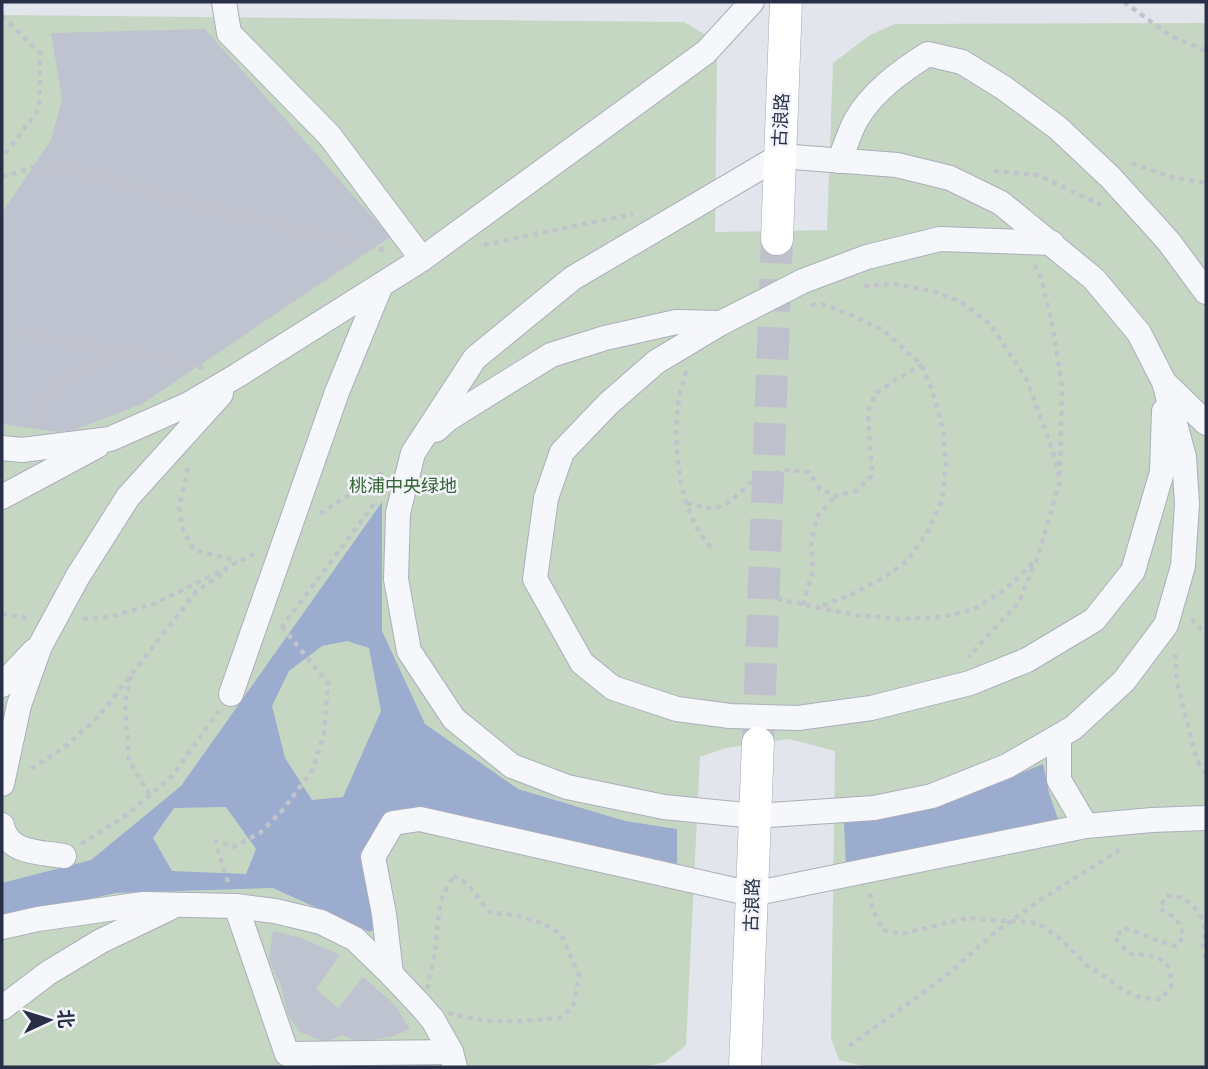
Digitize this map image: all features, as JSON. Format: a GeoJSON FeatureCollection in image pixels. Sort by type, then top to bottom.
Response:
{"type":"FeatureCollection","features":[{"type":"Feature","properties":{"kind":"main road","name":"古浪路"},"geometry":{"type":"LineString","coordinates":[[776,239],[786,2]]}},
{"type":"Feature","properties":{"kind":"main road","name":"古浪路"},"geometry":{"type":"LineString","coordinates":[[745,1067],[758,744]]}},
{"type":"Feature","properties":{"kind":"street"},"geometry":{"type":"LineString","coordinates":[[224,2],[229,33],[329,135],[422,259]]}},
{"type":"Feature","properties":{"kind":"street"},"geometry":{"type":"LineString","coordinates":[[2,497],[110,439],[187,405],[422,259],[706,52],[752,2]]}},
{"type":"Feature","properties":{"kind":"street"},"geometry":{"type":"LineString","coordinates":[[839,161],[856,120],[900,71],[928,54],[962,62],[1004,88],[1058,128],[1110,177],[1169,242],[1206,292]]}},
{"type":"Feature","properties":{"kind":"street"},"geometry":{"type":"LineString","coordinates":[[780,156],[897,165],[950,178],[1001,203],[1094,279],[1139,333],[1164,382],[1184,457],[1187,504],[1183,566],[1166,625],[1124,681],[1073,728],[1007,766],[932,796],[874,808],[755,816],[664,807],[567,787],[512,766],[454,719],[409,652],[396,579],[398,513],[413,453],[475,358],[585,271],[780,156]]}},
{"type":"Feature","properties":{"kind":"street"},"geometry":{"type":"LineString","coordinates":[[1052,243],[940,239],[867,257],[803,281],[721,323],[656,362],[608,404],[562,452],[546,498],[534,579],[582,663],[613,688],[677,709],[730,716],[798,718],[859,710],[970,683],[1027,660],[1094,620],[1133,571],[1162,472],[1164,382]]}},
{"type":"Feature","properties":{"kind":"street"},"geometry":{"type":"LineString","coordinates":[[231,694],[337,392],[381,285]]}},
{"type":"Feature","properties":{"kind":"street"},"geometry":{"type":"LineString","coordinates":[[413,453],[448,419],[551,355],[605,338],[676,322],[721,323]]}},
{"type":"Feature","properties":{"kind":"street"},"geometry":{"type":"LineString","coordinates":[[2,784],[19,705],[40,646],[78,576],[128,497],[237,376]]}},
{"type":"Feature","properties":{"kind":"street"},"geometry":{"type":"LineString","coordinates":[[1164,382],[1206,423]]}},
{"type":"Feature","properties":{"kind":"street"},"geometry":{"type":"LineString","coordinates":[[12,449],[110,439]]}},
{"type":"Feature","properties":{"kind":"street"},"geometry":{"type":"LineString","coordinates":[[2,685],[40,646]]}},
{"type":"Feature","properties":{"kind":"street"},"geometry":{"type":"LineString","coordinates":[[1059,736],[1059,780],[1086,826]]}},
{"type":"Feature","properties":{"kind":"street"},"geometry":{"type":"LineString","coordinates":[[391,974],[384,914],[373,856],[393,823],[420,818],[752,894],[1086,826],[1206,818]]}},
{"type":"Feature","properties":{"kind":"street"},"geometry":{"type":"LineString","coordinates":[[2,825],[4,835],[19,849],[64,856]]}},
{"type":"Feature","properties":{"kind":"street"},"geometry":{"type":"LineString","coordinates":[[2,927],[143,904],[236,906],[275,911],[321,922],[355,939],[391,974],[433,1020],[453,1059],[287,1054],[236,906]]}},
{"type":"Feature","properties":{"kind":"street"},"geometry":{"type":"LineString","coordinates":[[2,1008],[48,973],[101,941],[177,905]]}},
{"type":"Feature","properties":{"kind":"path"},"geometry":{"type":"LineString","coordinates":[[1124,2],[1171,36],[1206,51]]}},
{"type":"Feature","properties":{"kind":"path"},"geometry":{"type":"LineString","coordinates":[[2,16],[40,53],[39,109],[2,158]]}},
{"type":"Feature","properties":{"kind":"path"},"geometry":{"type":"LineString","coordinates":[[2,177],[47,163],[179,200],[422,259]]}},
{"type":"Feature","properties":{"kind":"path"},"geometry":{"type":"LineString","coordinates":[[950,178],[990,171],[1038,175],[1107,207]]}},
{"type":"Feature","properties":{"kind":"path"},"geometry":{"type":"LineString","coordinates":[[474,248],[644,211]]}},
{"type":"Feature","properties":{"kind":"path"},"geometry":{"type":"LineString","coordinates":[[965,660],[1019,601],[1037,559],[1060,481],[1062,386],[1057,351],[1041,277],[1023,242]]}},
{"type":"Feature","properties":{"kind":"path"},"geometry":{"type":"LineString","coordinates":[[852,287],[894,284],[933,291],[961,302],[990,324],[1027,380],[1053,452],[1060,481]]}},
{"type":"Feature","properties":{"kind":"path"},"geometry":{"type":"LineString","coordinates":[[804,304],[827,305],[883,330],[922,365],[943,429],[946,465],[942,501],[926,533],[907,561],[883,578],[848,596],[816,608]]}},
{"type":"Feature","properties":{"kind":"path"},"geometry":{"type":"LineString","coordinates":[[2,330],[117,349],[237,376]]}},
{"type":"Feature","properties":{"kind":"path"},"geometry":{"type":"LineString","coordinates":[[12,449],[44,395],[117,349]]}},
{"type":"Feature","properties":{"kind":"path"},"geometry":{"type":"LineString","coordinates":[[803,605],[813,570],[811,544],[817,517],[835,496],[856,491],[872,476],[868,413],[875,394],[922,365]]}},
{"type":"Feature","properties":{"kind":"path"},"geometry":{"type":"LineString","coordinates":[[687,368],[679,397],[677,435],[680,470],[687,503],[697,528],[713,550]]}},
{"type":"Feature","properties":{"kind":"path"},"geometry":{"type":"LineString","coordinates":[[2,614],[54,621],[110,617],[156,603],[286,538],[413,453]]}},
{"type":"Feature","properties":{"kind":"path"},"geometry":{"type":"LineString","coordinates":[[191,458],[179,507],[183,530],[194,550],[239,562]]}},
{"type":"Feature","properties":{"kind":"path"},"geometry":{"type":"LineString","coordinates":[[687,503],[714,509],[731,502],[754,479],[787,470],[809,472],[820,489],[835,496]]}},
{"type":"Feature","properties":{"kind":"path"},"geometry":{"type":"LineString","coordinates":[[750,586],[777,599],[855,615],[899,619],[940,617],[973,610],[1007,589],[1037,559]]}},
{"type":"Feature","properties":{"kind":"path"},"geometry":{"type":"LineString","coordinates":[[3,776],[30,770],[67,744],[98,717],[196,592],[239,562]]}},
{"type":"Feature","properties":{"kind":"path"},"geometry":{"type":"LineString","coordinates":[[1176,591],[1196,625],[1206,633]]}},
{"type":"Feature","properties":{"kind":"path"},"geometry":{"type":"LineString","coordinates":[[236,906],[216,841],[233,847],[260,833],[312,771],[324,734],[328,683],[282,627]]}},
{"type":"Feature","properties":{"kind":"path"},"geometry":{"type":"LineString","coordinates":[[1174,642],[1177,683],[1196,761],[1206,773]]}},
{"type":"Feature","properties":{"kind":"path"},"geometry":{"type":"LineString","coordinates":[[131,675],[125,703],[129,761],[150,795]]}},
{"type":"Feature","properties":{"kind":"path"},"geometry":{"type":"LineString","coordinates":[[849,1046],[942,979],[1012,920],[1123,848]]}},
{"type":"Feature","properties":{"kind":"path"},"geometry":{"type":"LineString","coordinates":[[882,868],[870,889],[872,909],[883,930],[902,934],[967,918],[1037,923],[1057,936],[1089,967],[1123,990],[1141,998],[1161,999],[1171,987],[1168,967],[1157,957],[1133,955],[1115,938],[1123,928],[1176,946],[1184,936],[1175,918],[1160,909],[1166,896],[1181,897],[1202,917],[1205,928],[1202,948],[1206,960]]}},
{"type":"Feature","properties":{"kind":"path"},"geometry":{"type":"LineString","coordinates":[[453,876],[468,884],[489,912],[542,923],[561,934],[579,976],[573,1007],[559,1018],[486,1021],[422,1008],[435,952],[440,902],[453,876]]}},
{"type":"Feature","properties":{"kind":"green space","name":"桃浦中央绿地"},"geometry":{"type":"Polygon","coordinates":[[[2,15],[684,22],[706,35],[717,60],[715,232],[827,230],[833,63],[870,35],[895,24],[1206,23],[1206,1067],[866,1067],[839,1060],[831,1038],[835,751],[789,739],[726,748],[700,757],[686,1045],[665,1062],[645,1067],[2,1067],[2,15]]]}},
{"type":"Feature","properties":{"kind":"water"},"geometry":{"type":"Polygon","coordinates":[[[382,502],[382,631],[425,724],[518,789],[625,821],[677,829],[677,864],[429,809],[385,816],[362,850],[377,927],[370,932],[273,888],[116,893],[2,918],[2,883],[91,860],[181,786],[382,502]],[[347,641],[322,646],[289,671],[272,706],[285,758],[312,800],[343,797],[381,711],[369,648],[347,641]],[[226,807],[174,808],[153,838],[172,871],[246,874],[256,849],[226,807]]]}},
{"type":"Feature","properties":{"kind":"water"},"geometry":{"type":"Polygon","coordinates":[[[1043,764],[1058,819],[846,867],[844,823],[889,816],[999,782],[1043,764]]]}},
{"type":"Feature","properties":{"kind":"building"},"geometry":{"type":"Polygon","coordinates":[[[205,29],[390,237],[142,404],[66,433],[2,424],[2,213],[51,140],[62,99],[51,33],[205,29]]]}},
{"type":"Feature","properties":{"kind":"building"},"geometry":{"type":"Polygon","coordinates":[[[273,931],[304,939],[340,955],[316,989],[338,1008],[363,977],[394,1004],[410,1029],[390,1037],[358,1042],[342,1035],[325,1042],[300,1032],[288,1015],[280,983],[269,958],[273,931]]]}},
{"type":"Feature","properties":{"kind":"tunnel"},"geometry":{"type":"LineString","coordinates":[[758,743],[777,239]]}}]}
